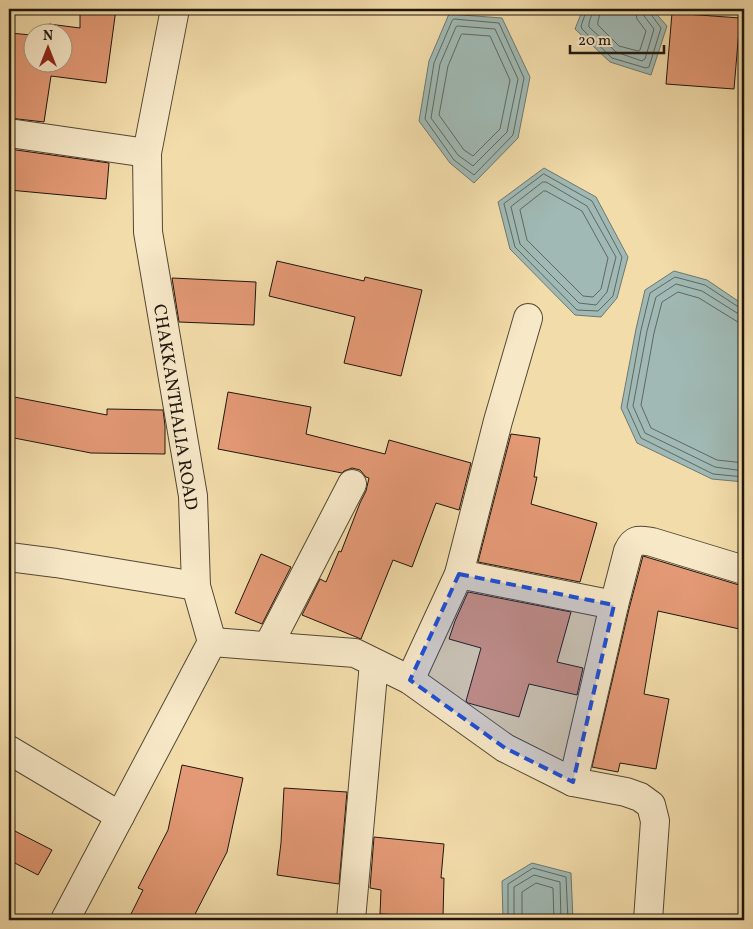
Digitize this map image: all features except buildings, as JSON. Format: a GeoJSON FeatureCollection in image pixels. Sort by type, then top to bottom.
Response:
{"type":"FeatureCollection","features":[{"type":"Feature","properties":{"kind":"street","name":"CHAKKANTHALIA ROAD"},"geometry":{"type":"LineString","coordinates":[[175,9],[147,153],[148,232],[193,496],[196,586],[212,642]]}},
{"type":"Feature","properties":{"kind":"street"},"geometry":{"type":"LineString","coordinates":[[9,133],[147,153]]}},
{"type":"Feature","properties":{"kind":"street"},"geometry":{"type":"LineString","coordinates":[[410,680],[460,574],[498,421],[528,318]]}},
{"type":"Feature","properties":{"kind":"street"},"geometry":{"type":"LineString","coordinates":[[268,646],[352,484]]}},
{"type":"Feature","properties":{"kind":"street"},"geometry":{"type":"LineString","coordinates":[[572,782],[614,605],[631,544],[642,540],[652,542],[744,570]]}},
{"type":"Feature","properties":{"kind":"street"},"geometry":{"type":"LineString","coordinates":[[9,557],[56,562],[196,586]]}},
{"type":"Feature","properties":{"kind":"street"},"geometry":{"type":"LineString","coordinates":[[460,574],[614,605]]}},
{"type":"Feature","properties":{"kind":"street"},"geometry":{"type":"LineString","coordinates":[[65,920],[212,642],[355,653],[410,680],[505,748],[572,782],[626,792],[640,797],[651,805],[655,821],[648,920]]}},
{"type":"Feature","properties":{"kind":"street"},"geometry":{"type":"LineString","coordinates":[[351,920],[374,663]]}},
{"type":"Feature","properties":{"kind":"street"},"geometry":{"type":"LineString","coordinates":[[9,750],[120,816]]}},
{"type":"Feature","properties":{"kind":"highlighted area"},"geometry":{"type":"Polygon","coordinates":[[[459,574],[614,605],[573,782],[505,748],[410,680],[459,574]]]}},
{"type":"Feature","properties":{"kind":"water"},"geometry":{"type":"Polygon","coordinates":[[[583,9],[652,9],[667,26],[651,75],[610,62],[575,29],[583,9]]]}},
{"type":"Feature","properties":{"kind":"water"},"geometry":{"type":"Polygon","coordinates":[[[449,14],[502,18],[530,77],[518,138],[474,183],[450,163],[419,121],[429,61],[449,14]]]}},
{"type":"Feature","properties":{"kind":"water"},"geometry":{"type":"Polygon","coordinates":[[[544,168],[596,197],[628,257],[617,298],[601,317],[575,315],[510,249],[498,202],[544,168]]]}},
{"type":"Feature","properties":{"kind":"water"},"geometry":{"type":"Polygon","coordinates":[[[674,271],[707,280],[744,305],[744,482],[712,479],[637,443],[621,408],[645,290],[674,271]]]}},
{"type":"Feature","properties":{"kind":"water"},"geometry":{"type":"Polygon","coordinates":[[[532,863],[571,873],[573,920],[503,920],[502,881],[532,863]]]}}]}
